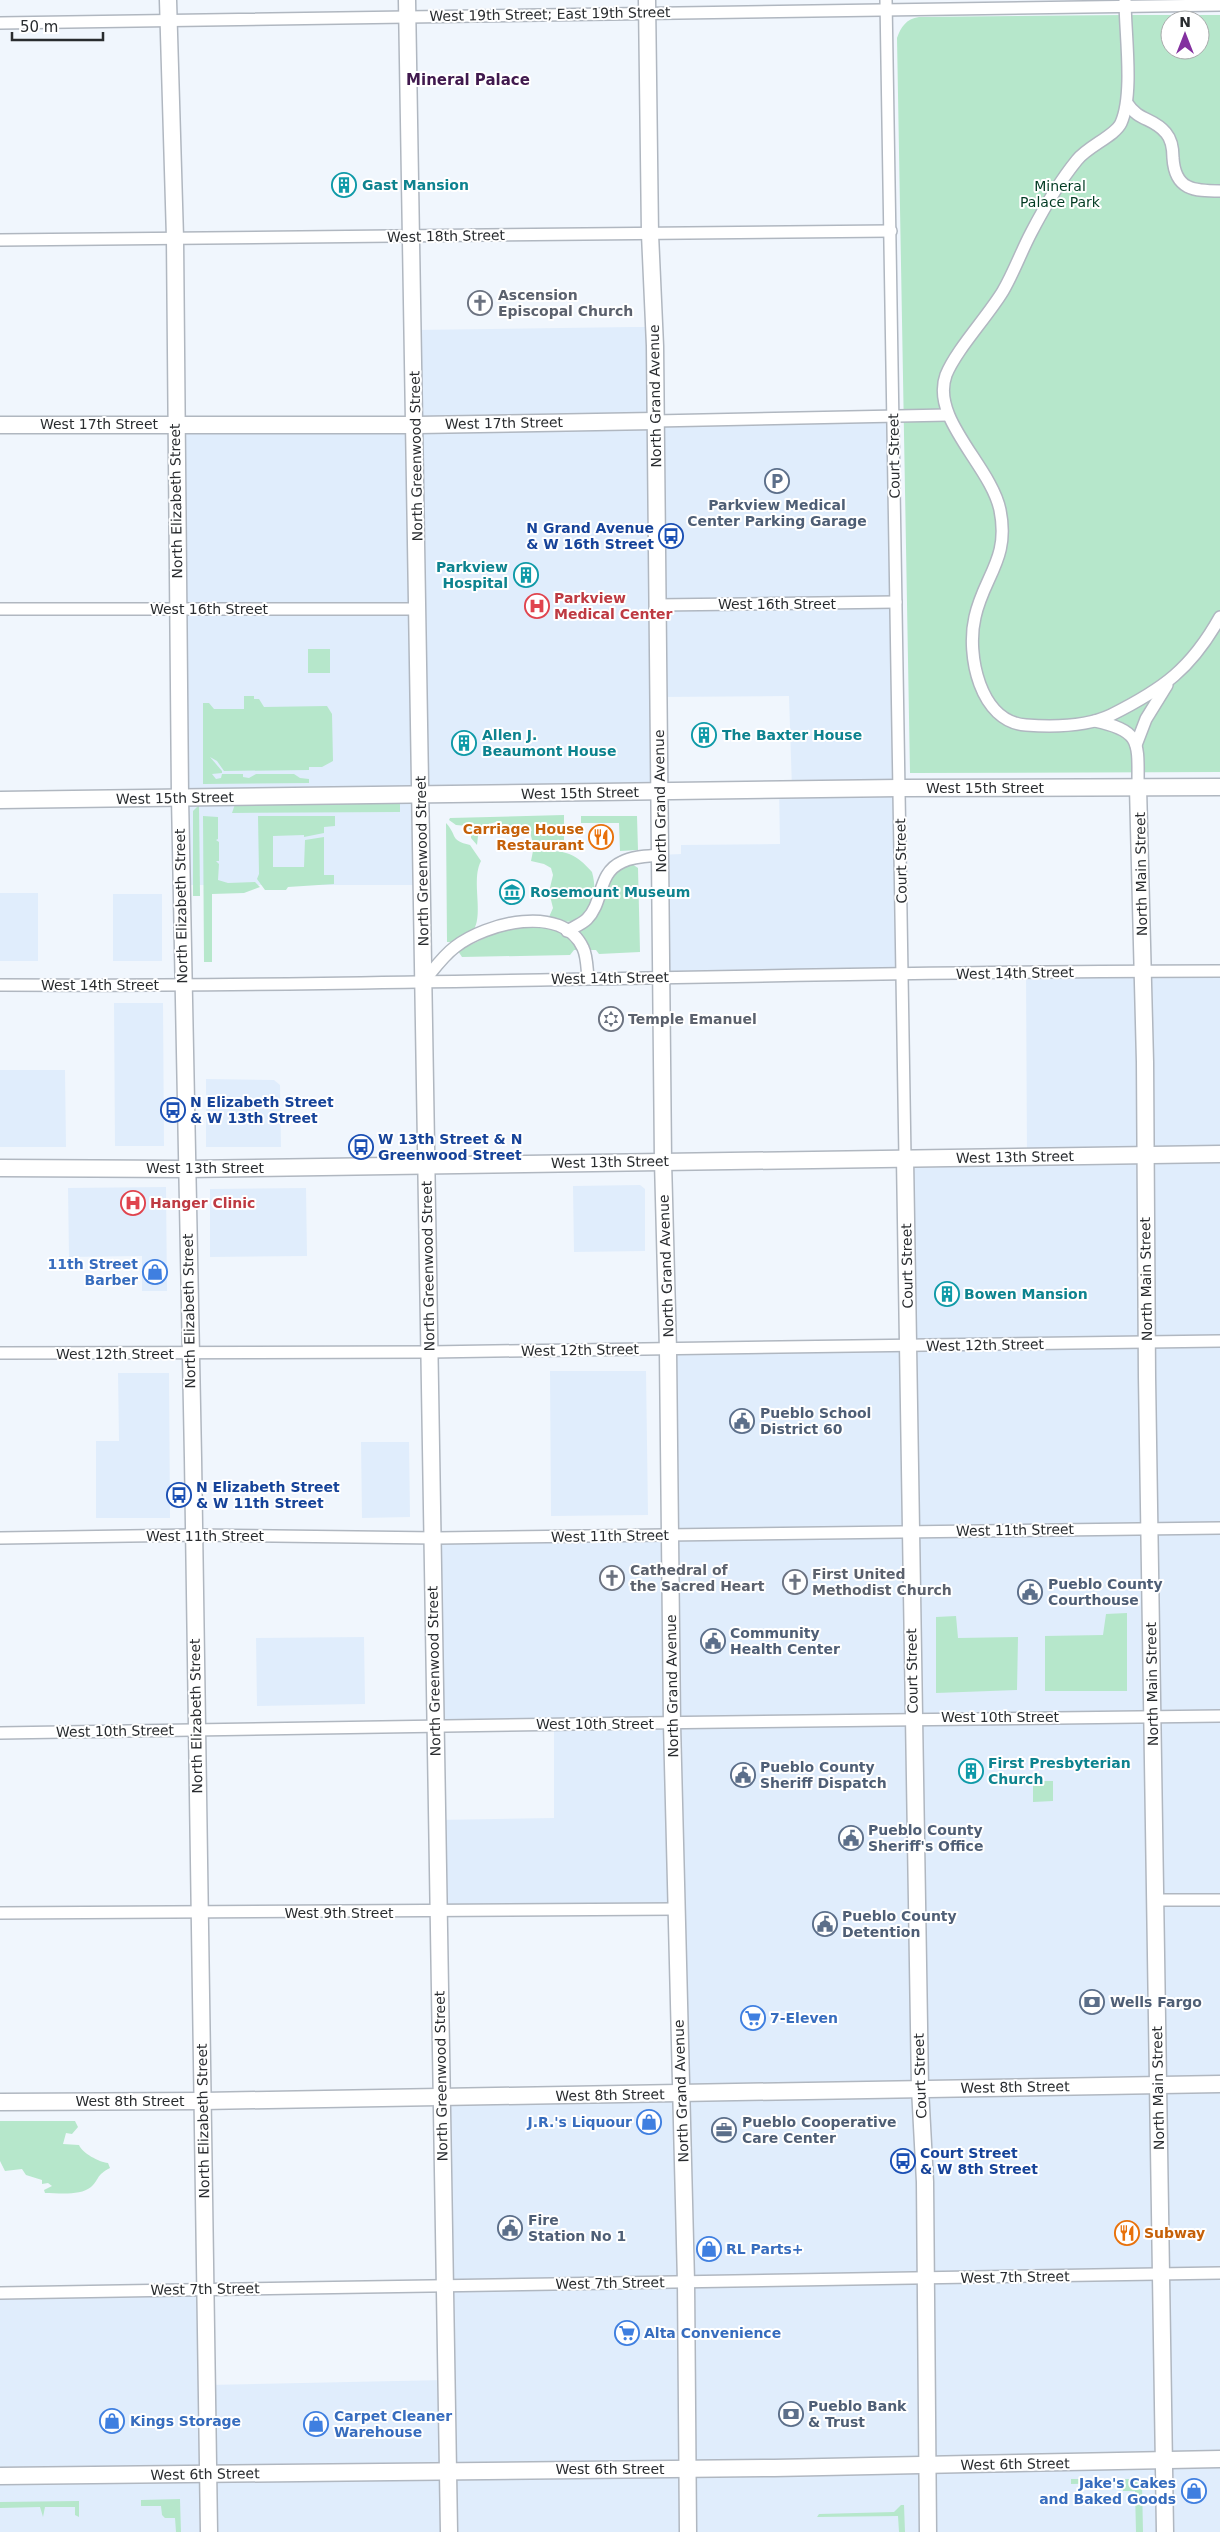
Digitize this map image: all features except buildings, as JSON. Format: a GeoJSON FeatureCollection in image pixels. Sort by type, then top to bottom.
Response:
{"type":"FeatureCollection","features":[{"type":"Feature","properties":{"kind":"street","name":"North Elizabeth Street"},"geometry":{"type":"LineString","coordinates":[[168,0],[174,238],[180,797],[196,1730],[201,1914],[209,2532]]}},
{"type":"Feature","properties":{"kind":"street","name":"West 19th Street; East 19th Street"},"geometry":{"type":"LineString","coordinates":[[0,23],[168,20],[407,8],[1125,3],[1220,5]]}},
{"type":"Feature","properties":{"kind":"street","name":"North Main Street"},"geometry":{"type":"LineString","coordinates":[[1125,3],[1127,102],[1117,130],[1084,152],[1067,174],[1030,234],[1004,290],[949,369],[944,385],[948,415],[994,489],[1001,514],[1001,550],[998,563],[977,608],[972,632],[973,655],[986,698],[1004,719],[1020,725],[1072,725],[1095,721],[1167,684]]}},
{"type":"Feature","properties":{"kind":"street","name":"Court Street"},"geometry":{"type":"LineString","coordinates":[[886,5],[892,231],[913,1718],[920,2088],[925,2182],[928,2532]]}},
{"type":"Feature","properties":{"kind":"street","name":"North Grand Avenue"},"geometry":{"type":"LineString","coordinates":[[647,6],[650,234],[655,346],[663,1161],[668,1350],[672,1724],[686,2282],[689,2469],[688,2532]]}},
{"type":"Feature","properties":{"kind":"street","name":"North Greenwood Street"},"geometry":{"type":"LineString","coordinates":[[407,8],[449,2532]]}},
{"type":"Feature","properties":{"kind":"street"},"geometry":{"type":"LineString","coordinates":[[1127,102],[1136,115],[1154,122],[1167,134],[1171,141],[1176,170],[1183,184],[1196,191],[1220,191]]}},
{"type":"Feature","properties":{"kind":"street","name":"West 18th Street"},"geometry":{"type":"LineString","coordinates":[[0,240],[892,231]]}},
{"type":"Feature","properties":{"kind":"street","name":"West 17th Street"},"geometry":{"type":"LineString","coordinates":[[0,425],[415,424],[948,415]]}},
{"type":"Feature","properties":{"kind":"street","name":"West 16th Street"},"geometry":{"type":"LineString","coordinates":[[657,605],[896,602]]}},
{"type":"Feature","properties":{"kind":"street","name":"West 16th Street"},"geometry":{"type":"LineString","coordinates":[[0,610],[418,609]]}},
{"type":"Feature","properties":{"kind":"street","name":"North Main Street"},"geometry":{"type":"LineString","coordinates":[[1136,745],[1146,719],[1167,684],[1198,651],[1220,617]]}},
{"type":"Feature","properties":{"kind":"street","name":"North Main Street"},"geometry":{"type":"LineString","coordinates":[[1095,721],[1122,728],[1133,737],[1136,745],[1138,787],[1143,972],[1146,1342],[1165,2532]]}},
{"type":"Feature","properties":{"kind":"street","name":"West 15th Street"},"geometry":{"type":"LineString","coordinates":[[0,800],[899,788],[1220,787]]}},
{"type":"Feature","properties":{"kind":"street"},"geometry":{"type":"LineString","coordinates":[[567,931],[586,920],[592,912],[601,885],[612,868],[623,861],[660,855]]}},
{"type":"Feature","properties":{"kind":"street"},"geometry":{"type":"LineString","coordinates":[[424,980],[455,947],[489,930],[530,920],[552,923],[567,931],[585,950],[588,978]]}},
{"type":"Feature","properties":{"kind":"street","name":"West 14th Street"},"geometry":{"type":"LineString","coordinates":[[0,985],[183,986],[424,980],[1220,972]]}},
{"type":"Feature","properties":{"kind":"street","name":"West 13th Street"},"geometry":{"type":"LineString","coordinates":[[0,1168],[187,1169],[1220,1154]]}},
{"type":"Feature","properties":{"kind":"street","name":"West 12th Street"},"geometry":{"type":"LineString","coordinates":[[0,1353],[190,1354],[668,1350],[1220,1341]]}},
{"type":"Feature","properties":{"kind":"street","name":"West 11th Street"},"geometry":{"type":"LineString","coordinates":[[0,1538],[194,1535],[432,1538],[1220,1528]]}},
{"type":"Feature","properties":{"kind":"street","name":"West 10th Street"},"geometry":{"type":"LineString","coordinates":[[0,1733],[435,1725],[672,1724],[913,1718],[1220,1716]]}},
{"type":"Feature","properties":{"kind":"street"},"geometry":{"type":"LineString","coordinates":[[1154,1900],[1220,1900]]}},
{"type":"Feature","properties":{"kind":"street","name":"West 9th Street"},"geometry":{"type":"LineString","coordinates":[[0,1914],[677,1909]]}},
{"type":"Feature","properties":{"kind":"street","name":"West 8th Street"},"geometry":{"type":"LineString","coordinates":[[0,2102],[680,2094],[920,2088],[1220,2084]]}},
{"type":"Feature","properties":{"kind":"street","name":"West 7th Street"},"geometry":{"type":"LineString","coordinates":[[0,2293],[1220,2272]]}},
{"type":"Feature","properties":{"kind":"street","name":"West 6th Street"},"geometry":{"type":"LineString","coordinates":[[0,2476],[928,2466],[1220,2459]]}},
{"type":"Feature","properties":{"kind":"shaded area","name":"Parkview Medical Center"},"geometry":{"type":"Polygon","coordinates":[[[655,327],[655,421],[894,417],[903,974],[662,977],[660,855],[681,854],[681,845],[780,844],[779,789],[792,789],[789,696],[659,697],[659,791],[421,795],[422,885],[181,885],[175,424],[415,425],[413,330],[655,327]]]}},
{"type":"Feature","properties":{"kind":"shaded area"},"geometry":{"type":"Polygon","coordinates":[[[0,893],[38,893],[38,961],[0,961],[0,893]]]}},
{"type":"Feature","properties":{"kind":"shaded area"},"geometry":{"type":"Polygon","coordinates":[[[113,894],[162,894],[162,961],[113,961],[113,894]]]}},
{"type":"Feature","properties":{"kind":"shaded area"},"geometry":{"type":"Polygon","coordinates":[[[1220,970],[1220,2532],[0,2532],[0,2293],[205,2289],[207,2385],[445,2380],[441,2097],[680,2093],[677,1909],[438,1912],[436,1820],[554,1818],[554,1725],[435,1725],[432,1538],[669,1535],[668,1350],[907,1347],[905,1158],[1027,1157],[1026,973],[1220,970]]]}},
{"type":"Feature","properties":{"kind":"shaded area"},"geometry":{"type":"Polygon","coordinates":[[[114,1003],[163,1003],[164,1146],[115,1146],[114,1003]]]}},
{"type":"Feature","properties":{"kind":"shaded area"},"geometry":{"type":"Polygon","coordinates":[[[0,1070],[65,1070],[66,1147],[0,1147],[0,1070]]]}},
{"type":"Feature","properties":{"kind":"shaded area"},"geometry":{"type":"Polygon","coordinates":[[[206,1079],[274,1080],[280,1085],[281,1147],[206,1147],[206,1079]]]}},
{"type":"Feature","properties":{"kind":"shaded area"},"geometry":{"type":"Polygon","coordinates":[[[640,1185],[645,1189],[645,1251],[574,1252],[573,1186],[640,1185]]]}},
{"type":"Feature","properties":{"kind":"shaded area"},"geometry":{"type":"Polygon","coordinates":[[[166,1187],[167,1291],[142,1291],[142,1256],[69,1257],[68,1188],[166,1187]]]}},
{"type":"Feature","properties":{"kind":"shaded area"},"geometry":{"type":"Polygon","coordinates":[[[306,1188],[307,1256],[210,1257],[210,1189],[306,1188]]]}},
{"type":"Feature","properties":{"kind":"shaded area"},"geometry":{"type":"Polygon","coordinates":[[[550,1371],[646,1371],[648,1515],[551,1516],[550,1371]]]}},
{"type":"Feature","properties":{"kind":"shaded area"},"geometry":{"type":"Polygon","coordinates":[[[118,1373],[169,1373],[170,1518],[96,1518],[96,1441],[119,1441],[118,1373]]]}},
{"type":"Feature","properties":{"kind":"shaded area"},"geometry":{"type":"Polygon","coordinates":[[[361,1442],[409,1442],[410,1517],[362,1518],[361,1442]]]}},
{"type":"Feature","properties":{"kind":"shaded area"},"geometry":{"type":"Polygon","coordinates":[[[364,1637],[365,1704],[257,1706],[256,1638],[364,1637]]]}},
{"type":"Feature","properties":{"kind":"green space","name":"Mineral Palace Park"},"geometry":{"type":"Polygon","coordinates":[[[1160,15],[1160,60],[1210,60],[1210,15],[1220,15],[1220,772],[910,773],[897,38],[900,30],[911,20],[919,17],[1160,15]]]}},
{"type":"Feature","properties":{"kind":"green space"},"geometry":{"type":"Polygon","coordinates":[[[308,649],[330,649],[330,673],[308,673],[308,649]]]}},
{"type":"Feature","properties":{"kind":"green space"},"geometry":{"type":"Polygon","coordinates":[[[244,696],[254,696],[254,699],[259,699],[264,707],[327,706],[332,714],[333,761],[322,767],[309,767],[309,770],[224,771],[217,761],[210,757],[222,771],[222,773],[212,774],[216,779],[221,778],[222,774],[243,774],[243,777],[249,778],[256,774],[294,774],[300,778],[309,779],[309,783],[203,784],[203,703],[209,703],[214,709],[244,709],[244,696]]]}},
{"type":"Feature","properties":{"kind":"green space"},"geometry":{"type":"Polygon","coordinates":[[[235,804],[400,804],[400,812],[232,813],[235,804]]]}},
{"type":"Feature","properties":{"kind":"green space"},"geometry":{"type":"Polygon","coordinates":[[[199,805],[200,896],[193,896],[193,811],[199,805]]]}},
{"type":"Feature","properties":{"kind":"green space"},"geometry":{"type":"Polygon","coordinates":[[[564,815],[564,842],[533,844],[530,832],[504,829],[496,822],[489,824],[487,829],[478,836],[477,845],[471,838],[471,831],[467,826],[456,825],[449,820],[450,818],[564,815]]]}},
{"type":"Feature","properties":{"kind":"green space"},"geometry":{"type":"Polygon","coordinates":[[[203,816],[218,817],[218,839],[216,840],[219,842],[219,861],[216,861],[219,864],[218,880],[228,883],[255,882],[260,887],[244,893],[212,894],[212,962],[204,962],[203,816]]]}},
{"type":"Feature","properties":{"kind":"green space"},"geometry":{"type":"Polygon","coordinates":[[[258,816],[335,816],[335,826],[324,827],[324,833],[304,837],[304,835],[273,836],[273,867],[304,867],[305,840],[324,837],[324,875],[334,875],[334,884],[288,887],[286,890],[265,890],[257,879],[259,874],[258,816]]]}},
{"type":"Feature","properties":{"kind":"green space"},"geometry":{"type":"Polygon","coordinates":[[[581,816],[637,816],[638,850],[620,851],[619,823],[581,823],[581,816]]]}},
{"type":"Feature","properties":{"kind":"green space"},"geometry":{"type":"Polygon","coordinates":[[[446,823],[456,839],[470,845],[481,861],[477,884],[477,922],[473,932],[464,939],[450,942],[447,942],[446,823]]]}},
{"type":"Feature","properties":{"kind":"green space"},"geometry":{"type":"Polygon","coordinates":[[[533,851],[559,851],[572,855],[592,872],[594,894],[587,912],[580,918],[571,922],[549,917],[553,908],[549,892],[553,875],[551,868],[531,861],[533,851]]]}},
{"type":"Feature","properties":{"kind":"green space"},"geometry":{"type":"Polygon","coordinates":[[[632,864],[638,868],[640,952],[599,954],[596,950],[590,950],[584,939],[576,932],[586,927],[595,919],[600,911],[610,880],[622,868],[632,864]]]}},
{"type":"Feature","properties":{"kind":"green space"},"geometry":{"type":"Polygon","coordinates":[[[542,925],[565,934],[580,950],[574,950],[570,955],[462,957],[458,951],[497,932],[542,925]]]}},
{"type":"Feature","properties":{"kind":"green space"},"geometry":{"type":"Polygon","coordinates":[[[1127,1613],[1127,1691],[1045,1691],[1045,1636],[1103,1635],[1106,1614],[1127,1613]]]}},
{"type":"Feature","properties":{"kind":"green space"},"geometry":{"type":"Polygon","coordinates":[[[956,1616],[958,1638],[1018,1637],[1017,1690],[936,1693],[936,1617],[956,1616]]]}},
{"type":"Feature","properties":{"kind":"green space"},"geometry":{"type":"Polygon","coordinates":[[[1036,1781],[1053,1781],[1053,1801],[1033,1802],[1033,1785],[1036,1781]]]}},
{"type":"Feature","properties":{"kind":"green space"},"geometry":{"type":"Polygon","coordinates":[[[0,2121],[75,2121],[78,2127],[72,2134],[66,2133],[63,2144],[79,2145],[91,2157],[108,2163],[110,2168],[100,2175],[91,2187],[81,2192],[45,2193],[44,2190],[52,2186],[48,2183],[42,2184],[42,2180],[26,2175],[22,2169],[5,2171],[0,2161],[0,2121]]]}},
{"type":"Feature","properties":{"kind":"green space"},"geometry":{"type":"Polygon","coordinates":[[[1071,2479],[1136,2479],[1142,2484],[1143,2532],[1136,2532],[1135,2491],[1123,2491],[1121,2483],[1071,2484],[1071,2479]]]}},
{"type":"Feature","properties":{"kind":"green space"},"geometry":{"type":"Polygon","coordinates":[[[180,2499],[181,2532],[176,2532],[175,2518],[165,2518],[162,2515],[161,2506],[141,2506],[141,2500],[180,2499]]]}},
{"type":"Feature","properties":{"kind":"green space"},"geometry":{"type":"Polygon","coordinates":[[[79,2501],[79,2517],[75,2515],[75,2507],[45,2507],[43,2517],[40,2507],[0,2508],[0,2502],[79,2501]]]}},
{"type":"Feature","properties":{"kind":"green space"},"geometry":{"type":"Polygon","coordinates":[[[901,2505],[904,2505],[905,2532],[899,2532],[898,2516],[817,2517],[819,2514],[894,2512],[901,2505]]]}},
{"type":"Feature","properties":{"kind":"place","name":"Gast Mansion"},"geometry":{"type":"Point","coordinates":[344,185]}},
{"type":"Feature","properties":{"kind":"place","name":"Ascension Episcopal Church"},"geometry":{"type":"Point","coordinates":[480,303]}},
{"type":"Feature","properties":{"kind":"place","name":"Parkview Medical Center Parking Garage"},"geometry":{"type":"Point","coordinates":[777,481]}},
{"type":"Feature","properties":{"kind":"place","name":"N Grand Avenue & W 16th Street"},"geometry":{"type":"Point","coordinates":[671,536]}},
{"type":"Feature","properties":{"kind":"place","name":"Parkview Hospital"},"geometry":{"type":"Point","coordinates":[526,575]}},
{"type":"Feature","properties":{"kind":"place","name":"Parkview Medical Center"},"geometry":{"type":"Point","coordinates":[537,606]}},
{"type":"Feature","properties":{"kind":"place","name":"The Baxter House"},"geometry":{"type":"Point","coordinates":[704,735]}},
{"type":"Feature","properties":{"kind":"place","name":"Allen J. Beaumont House"},"geometry":{"type":"Point","coordinates":[464,743]}},
{"type":"Feature","properties":{"kind":"place","name":"Carriage House Restaurant"},"geometry":{"type":"Point","coordinates":[601,837]}},
{"type":"Feature","properties":{"kind":"place","name":"Rosemount Museum"},"geometry":{"type":"Point","coordinates":[512,892]}},
{"type":"Feature","properties":{"kind":"place","name":"Temple Emanuel"},"geometry":{"type":"Point","coordinates":[611,1019]}},
{"type":"Feature","properties":{"kind":"place","name":"N Elizabeth Street & W 13th Street"},"geometry":{"type":"Point","coordinates":[173,1110]}},
{"type":"Feature","properties":{"kind":"place","name":"W 13th Street & N Greenwood Street"},"geometry":{"type":"Point","coordinates":[361,1147]}},
{"type":"Feature","properties":{"kind":"place","name":"Hanger Clinic"},"geometry":{"type":"Point","coordinates":[133,1203]}},
{"type":"Feature","properties":{"kind":"place","name":"11th Street Barber"},"geometry":{"type":"Point","coordinates":[155,1272]}},
{"type":"Feature","properties":{"kind":"place","name":"Bowen Mansion"},"geometry":{"type":"Point","coordinates":[947,1294]}},
{"type":"Feature","properties":{"kind":"place","name":"Pueblo School District 60"},"geometry":{"type":"Point","coordinates":[742,1421]}},
{"type":"Feature","properties":{"kind":"place","name":"N Elizabeth Street & W 11th Street"},"geometry":{"type":"Point","coordinates":[179,1495]}},
{"type":"Feature","properties":{"kind":"place","name":"Cathedral of the Sacred Heart"},"geometry":{"type":"Point","coordinates":[612,1578]}},
{"type":"Feature","properties":{"kind":"place","name":"First United Methodist Church"},"geometry":{"type":"Point","coordinates":[795,1582]}},
{"type":"Feature","properties":{"kind":"place","name":"Pueblo County Courthouse"},"geometry":{"type":"Point","coordinates":[1030,1592]}},
{"type":"Feature","properties":{"kind":"place","name":"Community Health Center"},"geometry":{"type":"Point","coordinates":[713,1641]}},
{"type":"Feature","properties":{"kind":"place","name":"First Presbyterian Church"},"geometry":{"type":"Point","coordinates":[971,1771]}},
{"type":"Feature","properties":{"kind":"place","name":"Pueblo County Sheriff Dispatch"},"geometry":{"type":"Point","coordinates":[743,1775]}},
{"type":"Feature","properties":{"kind":"place","name":"Pueblo County Sheriff's Office"},"geometry":{"type":"Point","coordinates":[851,1838]}},
{"type":"Feature","properties":{"kind":"place","name":"Pueblo County Detention"},"geometry":{"type":"Point","coordinates":[825,1924]}},
{"type":"Feature","properties":{"kind":"place","name":"Wells Fargo"},"geometry":{"type":"Point","coordinates":[1092,2002]}},
{"type":"Feature","properties":{"kind":"place","name":"7-Eleven"},"geometry":{"type":"Point","coordinates":[753,2018]}},
{"type":"Feature","properties":{"kind":"place","name":"J.R.'s Liquour"},"geometry":{"type":"Point","coordinates":[649,2122]}},
{"type":"Feature","properties":{"kind":"place","name":"Pueblo Cooperative Care Center"},"geometry":{"type":"Point","coordinates":[724,2130]}},
{"type":"Feature","properties":{"kind":"place","name":"Court Street & W 8th Street"},"geometry":{"type":"Point","coordinates":[903,2161]}},
{"type":"Feature","properties":{"kind":"place","name":"Fire Station No 1"},"geometry":{"type":"Point","coordinates":[510,2228]}},
{"type":"Feature","properties":{"kind":"place","name":"Subway"},"geometry":{"type":"Point","coordinates":[1127,2233]}},
{"type":"Feature","properties":{"kind":"place","name":"RL Parts+"},"geometry":{"type":"Point","coordinates":[709,2249]}},
{"type":"Feature","properties":{"kind":"place","name":"Alta Convenience"},"geometry":{"type":"Point","coordinates":[627,2333]}},
{"type":"Feature","properties":{"kind":"place","name":"Pueblo Bank & Trust"},"geometry":{"type":"Point","coordinates":[791,2414]}},
{"type":"Feature","properties":{"kind":"place","name":"Kings Storage"},"geometry":{"type":"Point","coordinates":[112,2421]}},
{"type":"Feature","properties":{"kind":"place","name":"Carpet Cleaner Warehouse"},"geometry":{"type":"Point","coordinates":[316,2424]}},
{"type":"Feature","properties":{"kind":"place","name":"Jake's Cakes and Baked Goods"},"geometry":{"type":"Point","coordinates":[1194,2491]}},
{"type":"Feature","properties":{"kind":"district","name":"Mineral Palace"},"geometry":{"type":"Point","coordinates":[468,80]}}]}
